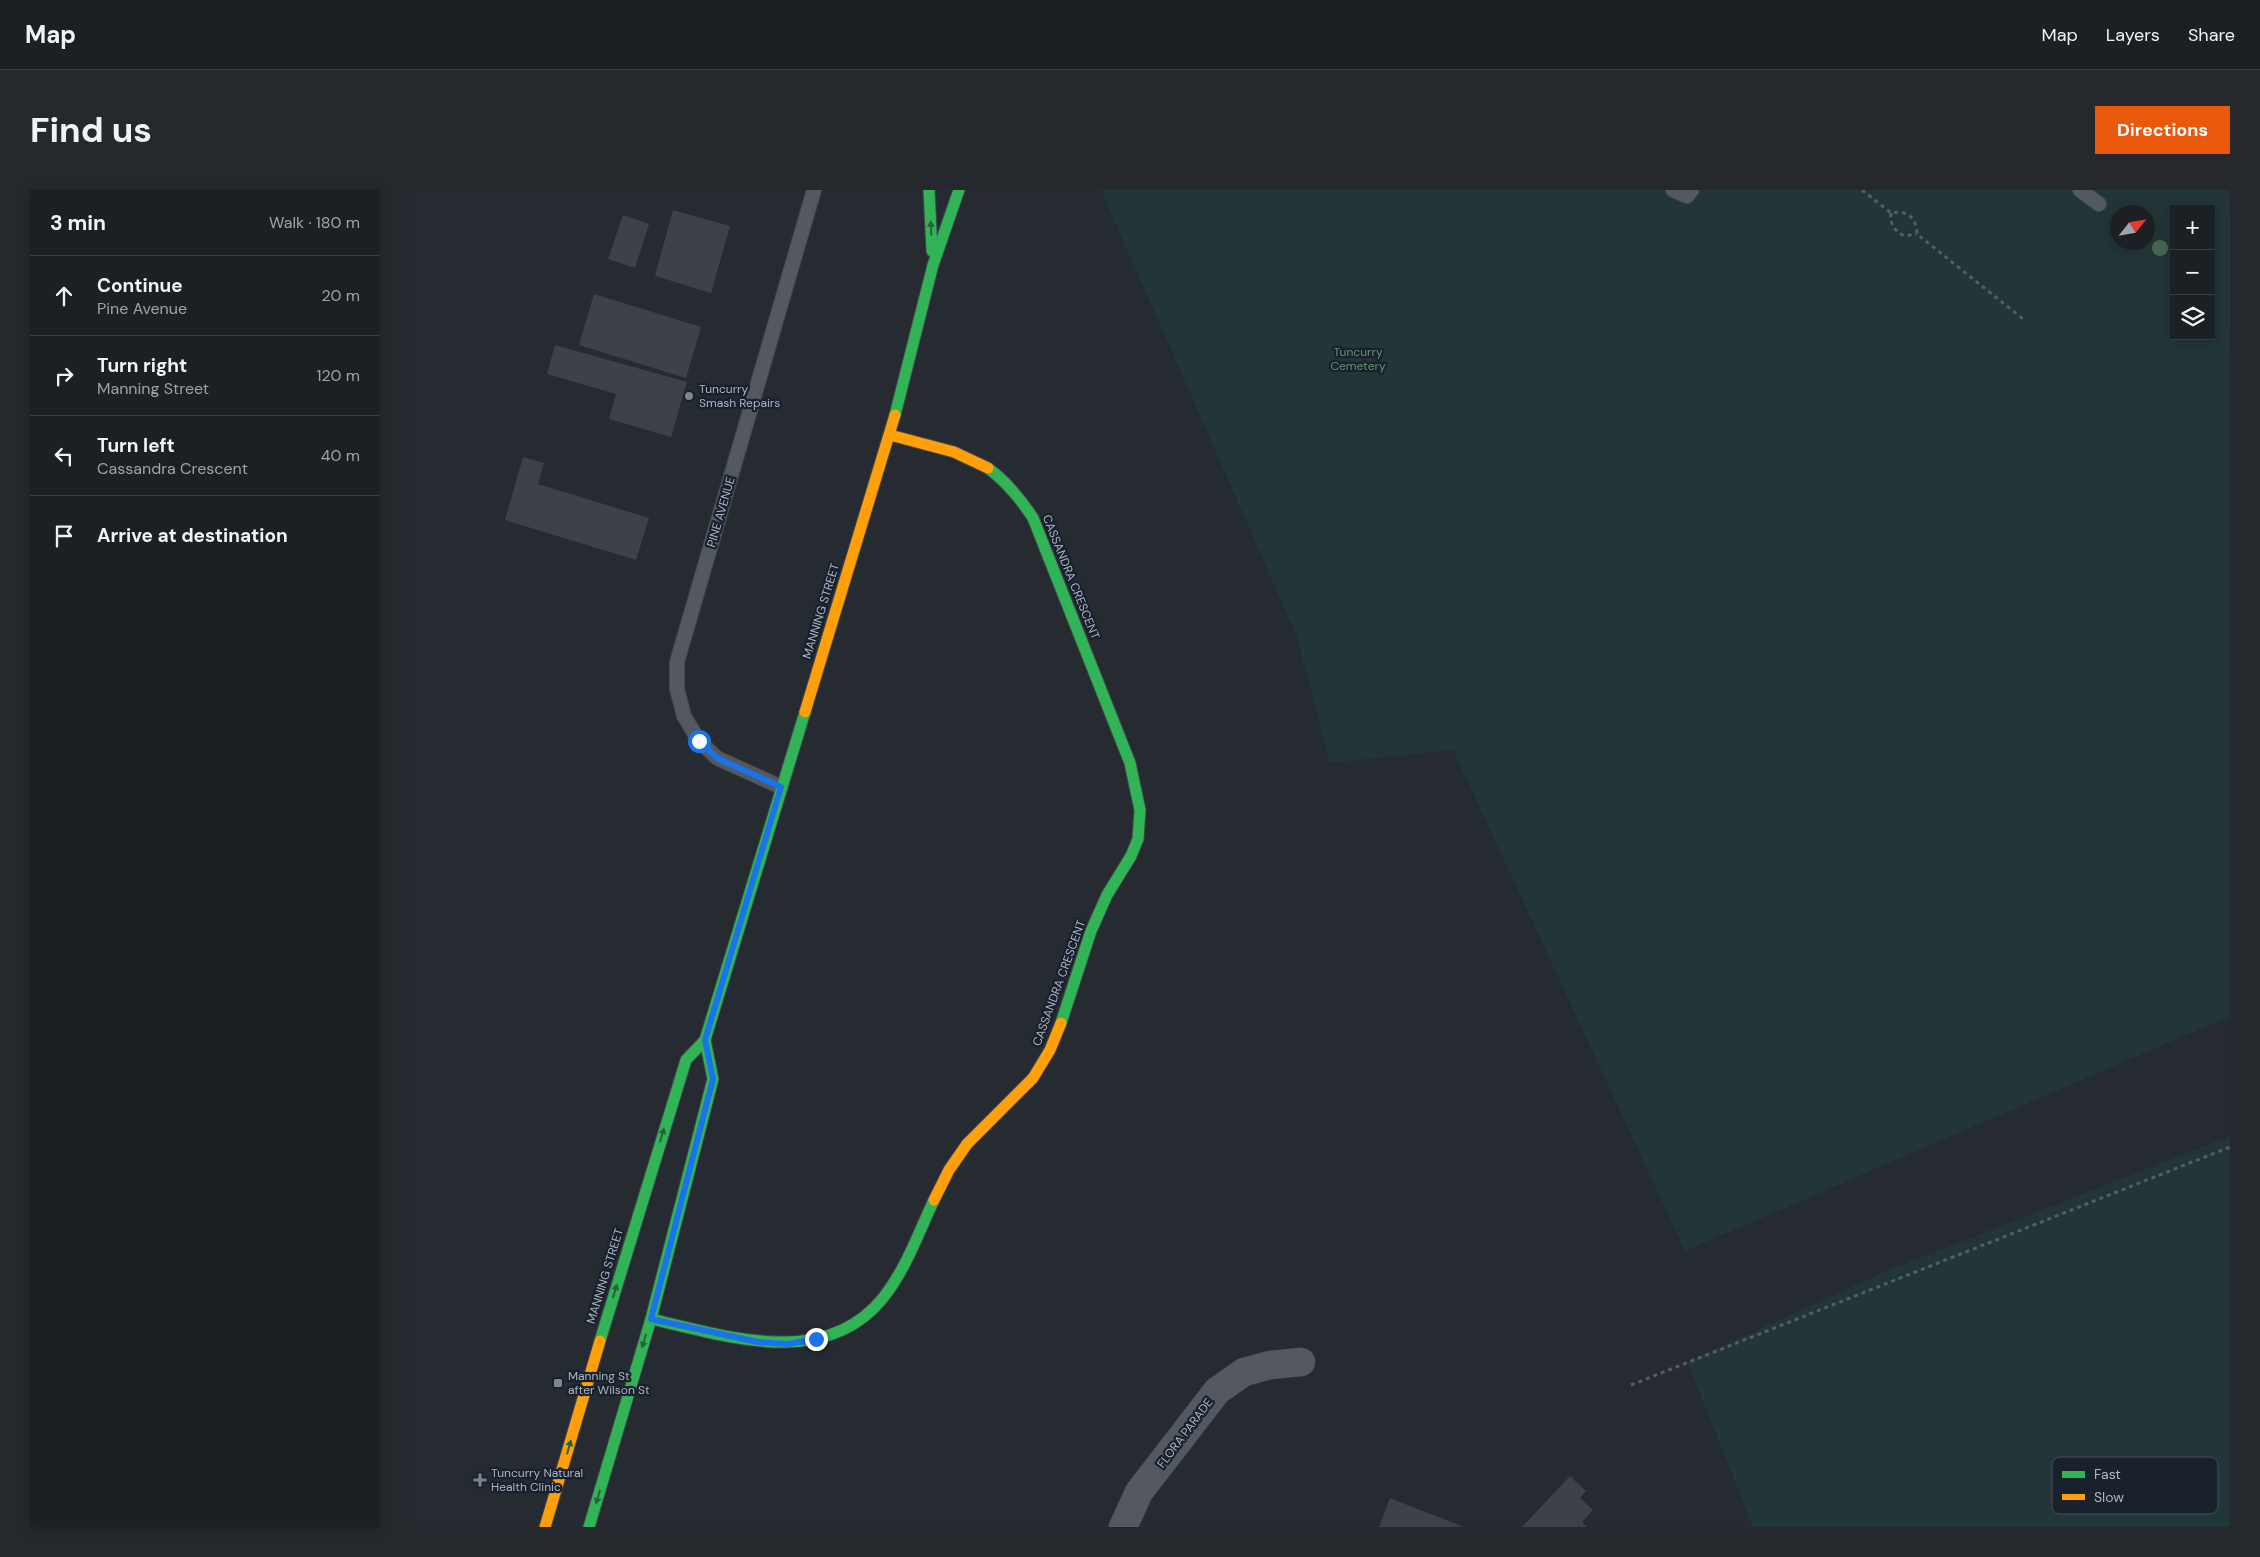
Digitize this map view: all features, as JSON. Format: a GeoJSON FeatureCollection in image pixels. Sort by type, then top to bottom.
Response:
{"type":"FeatureCollection","features":[{"type":"Feature","properties":{"kind":"main road"},"geometry":{"type":"LineString","coordinates":[[929,190],[933,265]]}},
{"type":"Feature","properties":{"kind":"main road","name":"MANNING STREET"},"geometry":{"type":"LineString","coordinates":[[546,1527],[597,1350],[686,1060],[705,1040],[890,436],[933,265],[959,190]]}},
{"type":"Feature","properties":{"kind":"main road","name":"CASSANDRA CRESCENT"},"geometry":{"type":"LineString","coordinates":[[651,1319],[758,1342],[788,1344],[816,1339],[835,1332],[867,1315],[886,1294],[901,1271],[949,1169],[987,1122],[1030,1082],[1052,1047],[1081,956],[1094,923],[1104,901],[1130,861],[1138,839],[1140,813],[1137,787],[1130,763],[1033,518],[1020,496],[1005,479],[987,466],[968,456],[890,436]]}},
{"type":"Feature","properties":{"kind":"main road","name":"MANNING STREET"},"geometry":{"type":"LineString","coordinates":[[589,1527],[651,1319],[713,1079],[705,1040]]}},
{"type":"Feature","properties":{"kind":"street","name":"FLORA PARADE"},"geometry":{"type":"LineString","coordinates":[[1123,1527],[1140,1492],[1217,1391],[1244,1372],[1270,1365],[1301,1362]]}},
{"type":"Feature","properties":{"kind":"lane","name":"PINE AVENUE"},"geometry":{"type":"LineString","coordinates":[[781,787],[717,758],[699,741],[684,716],[676,689],[677,662],[814,190]]}},
{"type":"Feature","properties":{"kind":"lane"},"geometry":{"type":"LineString","coordinates":[[1673,190],[1687,196],[1692,190]]}},
{"type":"Feature","properties":{"kind":"lane"},"geometry":{"type":"LineString","coordinates":[[2080,190],[2099,204]]}},
{"type":"Feature","properties":{"kind":"path"},"geometry":{"type":"LineString","coordinates":[[1862,190],[1891,213],[1901,211],[1910,214],[1917,223],[1917,234]]}},
{"type":"Feature","properties":{"kind":"path"},"geometry":{"type":"LineString","coordinates":[[1891,213],[1890,221],[1895,231],[1904,236],[1917,234],[2023,319]]}},
{"type":"Feature","properties":{"kind":"path"},"geometry":{"type":"LineString","coordinates":[[1631,1385],[2230,1147]]}},
{"type":"Feature","properties":{"kind":"green space","name":"Tuncurry Cemetery"},"geometry":{"type":"Polygon","coordinates":[[[1101,190],[2230,190],[2230,1016],[1685,1251],[1453,750],[1330,763],[1297,637],[1101,190]]]}},
{"type":"Feature","properties":{"kind":"green space"},"geometry":{"type":"Polygon","coordinates":[[[2230,1136],[2230,1527],[1753,1527],[1687,1362],[1884,1272],[2230,1136]]]}},
{"type":"Feature","properties":{"kind":"building"},"geometry":{"type":"Polygon","coordinates":[[[673,210],[730,226],[711,293],[655,276],[673,210]]]}},
{"type":"Feature","properties":{"kind":"building"},"geometry":{"type":"Polygon","coordinates":[[[623,215],[649,224],[635,268],[608,259],[623,215]]]}},
{"type":"Feature","properties":{"kind":"building"},"geometry":{"type":"Polygon","coordinates":[[[594,294],[701,327],[686,378],[579,345],[594,294]]]}},
{"type":"Feature","properties":{"kind":"building"},"geometry":{"type":"Polygon","coordinates":[[[555,345],[687,382],[671,437],[609,419],[616,394],[547,374],[555,345]]]}},
{"type":"Feature","properties":{"kind":"building"},"geometry":{"type":"Polygon","coordinates":[[[523,457],[544,463],[538,484],[649,518],[636,560],[505,520],[523,457]]]}},
{"type":"Feature","properties":{"kind":"building"},"geometry":{"type":"Polygon","coordinates":[[[1570,1476],[1586,1491],[1580,1498],[1593,1510],[1582,1522],[1587,1527],[1522,1527],[1570,1476]]]}},
{"type":"Feature","properties":{"kind":"building"},"geometry":{"type":"Polygon","coordinates":[[[1390,1498],[1464,1527],[1379,1527],[1390,1498]]]}},
{"type":"Feature","properties":{"kind":"traffic: fast"},"geometry":{"type":"LineString","coordinates":[[929,190],[932,251]]}},
{"type":"Feature","properties":{"kind":"traffic: fast"},"geometry":{"type":"LineString","coordinates":[[895,415],[933,265],[959,190]]}},
{"type":"Feature","properties":{"kind":"traffic: fast"},"geometry":{"type":"LineString","coordinates":[[988,468],[1013,491],[1033,518],[1130,763],[1140,810],[1138,839],[1131,856],[1107,895],[1091,931],[1061,1023]]}},
{"type":"Feature","properties":{"kind":"traffic: fast"},"geometry":{"type":"LineString","coordinates":[[600,1341],[686,1060],[705,1040],[805,712]]}},
{"type":"Feature","properties":{"kind":"traffic: fast"},"geometry":{"type":"LineString","coordinates":[[589,1527],[651,1319],[713,1079],[705,1040]]}},
{"type":"Feature","properties":{"kind":"traffic: fast"},"geometry":{"type":"LineString","coordinates":[[651,1319],[742,1339],[773,1342],[804,1341],[833,1334],[859,1320],[883,1298],[905,1263],[934,1200]]}},
{"type":"Feature","properties":{"kind":"traffic: slow"},"geometry":{"type":"LineString","coordinates":[[805,712],[895,415]]}},
{"type":"Feature","properties":{"kind":"traffic: slow"},"geometry":{"type":"LineString","coordinates":[[890,435],[954,452],[988,468]]}},
{"type":"Feature","properties":{"kind":"traffic: slow"},"geometry":{"type":"LineString","coordinates":[[934,1200],[949,1170],[967,1144],[1033,1078],[1050,1050],[1061,1023]]}},
{"type":"Feature","properties":{"kind":"traffic: slow"},"geometry":{"type":"LineString","coordinates":[[545,1527],[600,1341]]}},
{"type":"Feature","properties":{"kind":"place","name":"Tuncurry Smash Repairs"},"geometry":{"type":"Point","coordinates":[689,396]}},
{"type":"Feature","properties":{"kind":"place","name":"Manning St after Wilson St"},"geometry":{"type":"Point","coordinates":[558,1383]}},
{"type":"Feature","properties":{"kind":"place","name":"Tuncurry Natural Health Clinic"},"geometry":{"type":"Point","coordinates":[480,1480]}},
{"type":"Feature","properties":{"kind":"route"},"geometry":{"type":"LineString","coordinates":[[699,741],[717,758],[781,787],[705,1040],[713,1079],[651,1319],[758,1342],[788,1344],[816,1339]]}}]}
